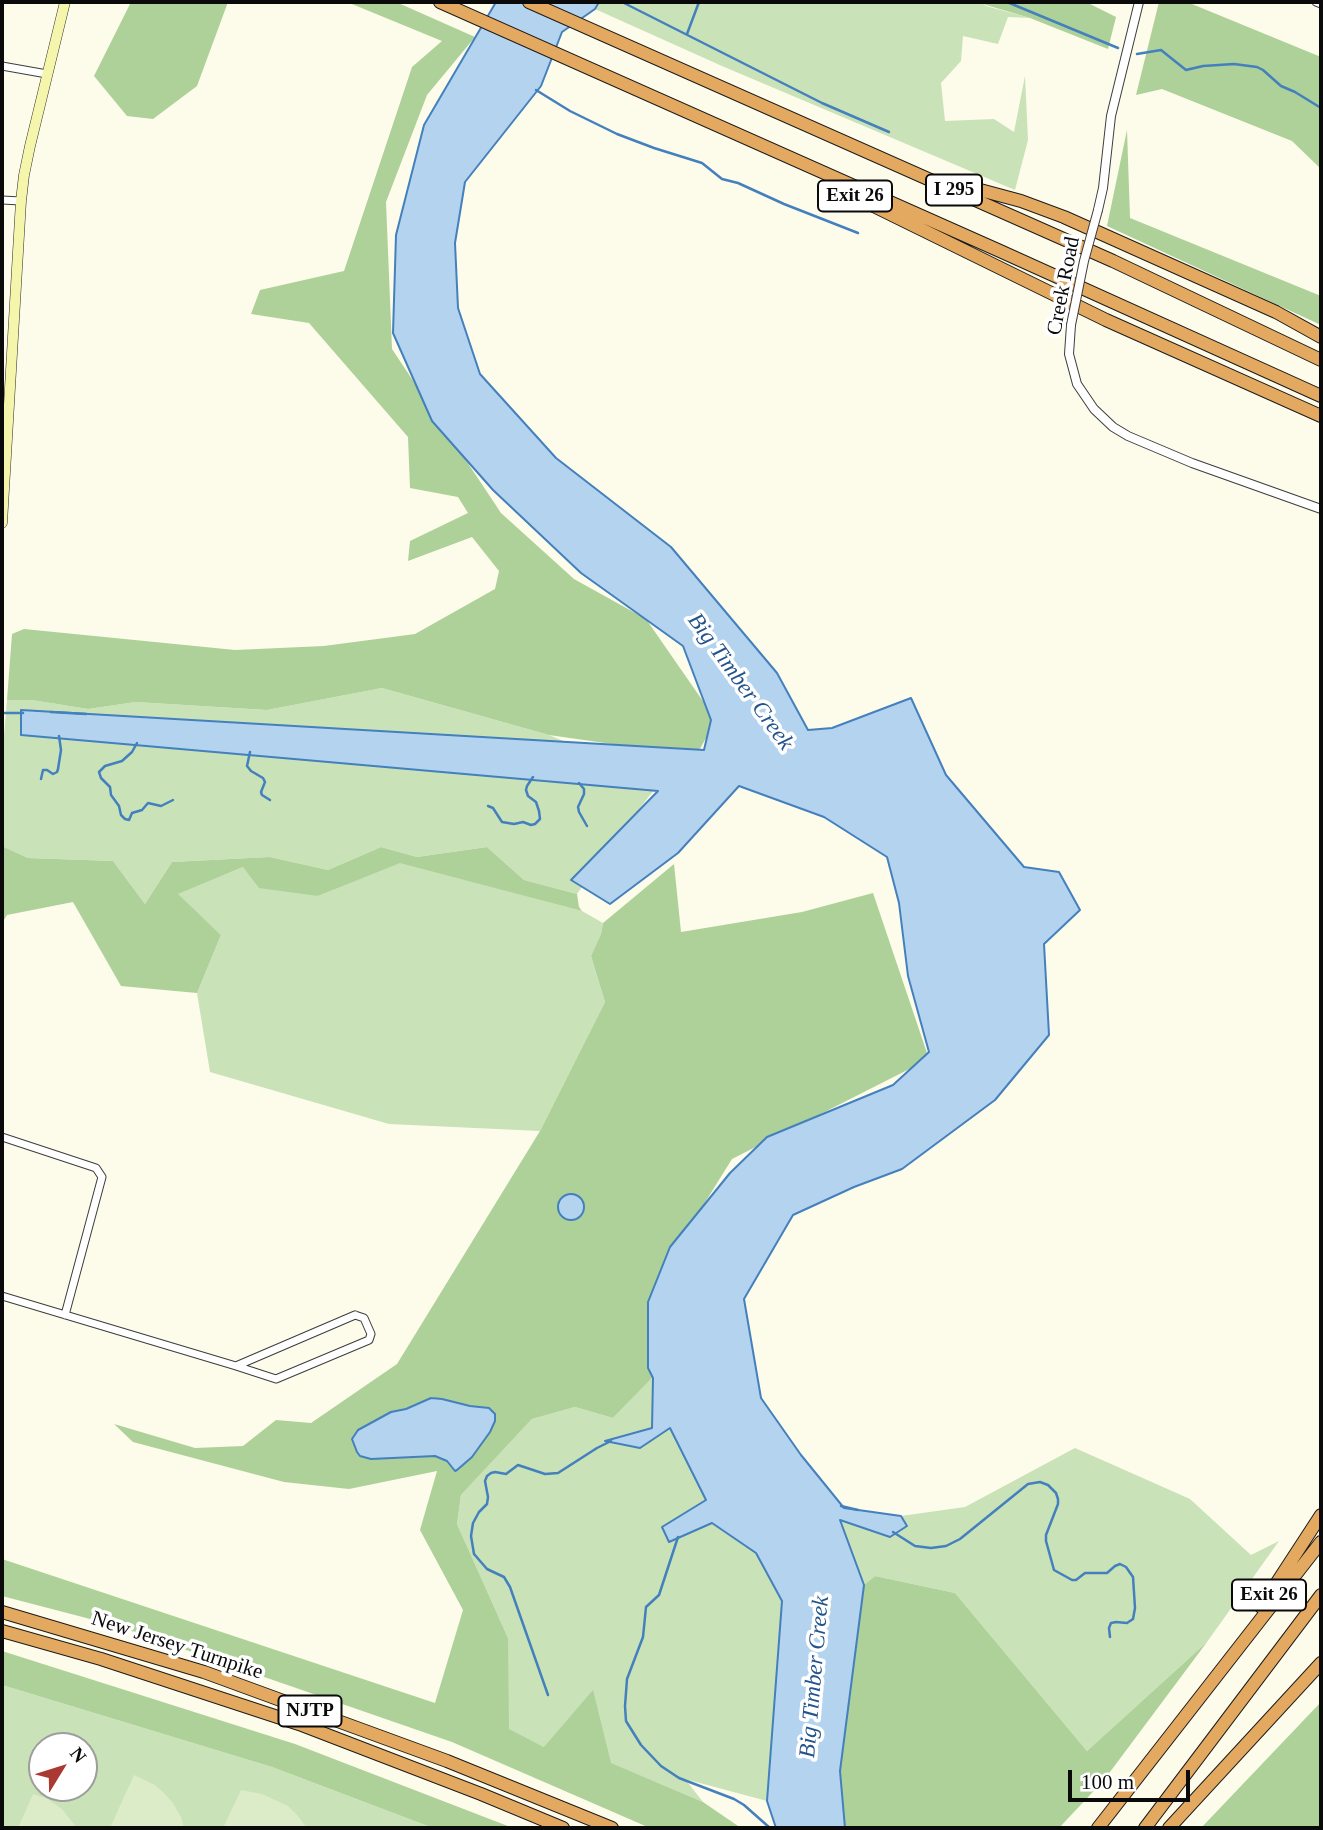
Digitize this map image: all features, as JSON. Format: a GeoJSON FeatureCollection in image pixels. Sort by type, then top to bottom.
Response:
{"type":"FeatureCollection","features":[{"type":"Feature","properties":{"kind":"highway","name":"I 295"},"geometry":{"type":"LineString","coordinates":[[440,2],[1321,396]]}},
{"type":"Feature","properties":{"kind":"highway","name":"I 295"},"geometry":{"type":"LineString","coordinates":[[529,2],[1170,287],[1321,360]]}},
{"type":"Feature","properties":{"kind":"highway","name":"Exit 26"},"geometry":{"type":"LineString","coordinates":[[660,100],[1106,320],[1321,416]]}},
{"type":"Feature","properties":{"kind":"highway"},"geometry":{"type":"LineString","coordinates":[[893,163],[1042,208],[1276,312],[1319,336]]}},
{"type":"Feature","properties":{"kind":"highway","name":"Exit 26"},"geometry":{"type":"LineString","coordinates":[[1217,1675],[1321,1515]]}},
{"type":"Feature","properties":{"kind":"highway"},"geometry":{"type":"LineString","coordinates":[[1098,1828],[1321,1542]]}},
{"type":"Feature","properties":{"kind":"highway"},"geometry":{"type":"LineString","coordinates":[[1145,1828],[1321,1595]]}},
{"type":"Feature","properties":{"kind":"highway","name":"New Jersey Turnpike"},"geometry":{"type":"LineString","coordinates":[[2,1612],[204,1672],[447,1761],[612,1828]]}},
{"type":"Feature","properties":{"kind":"highway","name":"New Jersey Turnpike"},"geometry":{"type":"LineString","coordinates":[[2,1631],[101,1659],[299,1724],[563,1828]]}},
{"type":"Feature","properties":{"kind":"highway"},"geometry":{"type":"LineString","coordinates":[[1169,1828],[1321,1663]]}},
{"type":"Feature","properties":{"kind":"main road"},"geometry":{"type":"LineString","coordinates":[[2,523],[4,444],[21,201],[30,146],[65,2]]}},
{"type":"Feature","properties":{"kind":"street","name":"Creek Road"},"geometry":{"type":"LineString","coordinates":[[1139,2],[1111,116],[1103,188],[1080,277],[1071,325],[1069,354],[1077,384],[1094,409],[1113,427],[1128,436],[1192,463],[1321,509]]}},
{"type":"Feature","properties":{"kind":"street"},"geometry":{"type":"LineString","coordinates":[[1315,2],[1321,4]]}},
{"type":"Feature","properties":{"kind":"street"},"geometry":{"type":"LineString","coordinates":[[2,66],[47,74]]}},
{"type":"Feature","properties":{"kind":"street"},"geometry":{"type":"LineString","coordinates":[[2,200],[21,201]]}},
{"type":"Feature","properties":{"kind":"street"},"geometry":{"type":"LineString","coordinates":[[2,1136],[96,1168],[102,1177],[65,1315]]}},
{"type":"Feature","properties":{"kind":"street"},"geometry":{"type":"LineString","coordinates":[[2,1296],[276,1379],[369,1340],[371,1334],[364,1318],[355,1315],[236,1366]]}},
{"type":"Feature","properties":{"kind":"green space"},"geometry":{"type":"Polygon","coordinates":[[[131,2],[228,2],[197,86],[153,119],[127,116],[94,76],[131,2]]]}},
{"type":"Feature","properties":{"kind":"green space"},"geometry":{"type":"Polygon","coordinates":[[[347,2],[396,2],[475,37],[427,95],[386,202],[392,349],[501,513],[574,579],[646,619],[716,720],[696,756],[549,735],[382,688],[267,710],[136,702],[88,709],[32,700],[7,700],[12,634],[24,629],[235,650],[324,646],[415,634],[495,589],[499,571],[472,537],[408,561],[410,541],[468,513],[458,497],[410,488],[408,437],[309,323],[251,314],[260,290],[344,271],[412,67],[442,41],[347,2]]]}},
{"type":"Feature","properties":{"kind":"green space"},"geometry":{"type":"Polygon","coordinates":[[[599,2],[983,2],[986,6],[1030,18],[1008,17],[998,44],[963,36],[961,61],[941,83],[945,121],[994,119],[1014,132],[1025,76],[1028,140],[1015,190],[595,9],[599,2]]]}},
{"type":"Feature","properties":{"kind":"green space"},"geometry":{"type":"Polygon","coordinates":[[[983,2],[1086,2],[1116,17],[1108,49],[983,2]]]}},
{"type":"Feature","properties":{"kind":"green space"},"geometry":{"type":"Polygon","coordinates":[[[1159,2],[1187,2],[1321,57],[1321,169],[1292,141],[1162,89],[1136,95],[1159,2]]]}},
{"type":"Feature","properties":{"kind":"green space"},"geometry":{"type":"Polygon","coordinates":[[[1127,130],[1130,218],[1321,296],[1321,325],[1107,226],[1127,130]]]}},
{"type":"Feature","properties":{"kind":"green space"},"geometry":{"type":"Polygon","coordinates":[[[382,688],[549,735],[660,782],[577,894],[524,880],[487,847],[417,857],[381,847],[328,870],[270,857],[172,862],[145,904],[113,861],[28,858],[2,846],[2,759],[7,700],[32,700],[88,709],[136,702],[267,710],[382,688]]]}},
{"type":"Feature","properties":{"kind":"green space"},"geometry":{"type":"Polygon","coordinates":[[[2,846],[28,858],[113,861],[145,904],[172,862],[270,857],[328,870],[381,847],[417,857],[487,847],[524,880],[577,894],[582,911],[400,863],[318,896],[259,888],[243,867],[178,894],[221,935],[197,993],[121,986],[73,902],[7,915],[2,923],[2,846]]]}},
{"type":"Feature","properties":{"kind":"green space"},"geometry":{"type":"Polygon","coordinates":[[[400,862],[582,911],[603,923],[591,956],[605,1002],[540,1131],[389,1124],[210,1072],[197,993],[221,935],[177,894],[243,867],[318,896],[400,862]]]}},
{"type":"Feature","properties":{"kind":"green space"},"geometry":{"type":"Polygon","coordinates":[[[674,864],[681,932],[802,912],[873,893],[929,1059],[732,1159],[663,1270],[653,1377],[613,1418],[575,1407],[532,1419],[461,1495],[457,1524],[508,1638],[509,1729],[544,1747],[593,1690],[611,1763],[703,1802],[741,1828],[650,1828],[452,1742],[117,1626],[2,1596],[2,1559],[435,1703],[463,1610],[420,1530],[437,1471],[349,1489],[284,1482],[133,1442],[114,1424],[195,1448],[243,1446],[276,1420],[311,1423],[397,1364],[540,1131],[605,1002],[591,956],[603,923],[674,864]]]}},
{"type":"Feature","properties":{"kind":"green space"},"geometry":{"type":"Polygon","coordinates":[[[653,1377],[652,1428],[607,1440],[670,1428],[706,1501],[663,1527],[669,1541],[712,1523],[756,1553],[782,1601],[767,1801],[685,1779],[703,1802],[610,1763],[544,1747],[508,1729],[508,1638],[457,1524],[461,1495],[532,1419],[575,1407],[613,1418],[653,1377]]]}},
{"type":"Feature","properties":{"kind":"green space"},"geometry":{"type":"Polygon","coordinates":[[[1075,1448],[1190,1499],[1251,1555],[1279,1541],[1207,1642],[1087,1751],[955,1593],[875,1576],[864,1585],[839,1520],[890,1537],[907,1526],[901,1516],[965,1507],[1075,1448]]]}},
{"type":"Feature","properties":{"kind":"green space"},"geometry":{"type":"Polygon","coordinates":[[[875,1576],[955,1593],[1087,1751],[1207,1642],[1104,1780],[1059,1828],[845,1828],[840,1771],[864,1585],[875,1576]]]}},
{"type":"Feature","properties":{"kind":"green space"},"geometry":{"type":"Polygon","coordinates":[[[2,1651],[295,1744],[513,1828],[433,1828],[272,1767],[2,1685],[2,1651]]]}},
{"type":"Feature","properties":{"kind":"green space"},"geometry":{"type":"Polygon","coordinates":[[[2,1685],[272,1767],[433,1828],[2,1828],[2,1685]]]}},
{"type":"Feature","properties":{"kind":"green space"},"geometry":{"type":"Polygon","coordinates":[[[1321,1702],[1321,1828],[1201,1828],[1321,1702]]]}},
{"type":"Feature","properties":{"kind":"green space"},"geometry":{"type":"Polygon","coordinates":[[[134,1775],[155,1785],[165,1794],[181,1817],[184,1828],[110,1828],[134,1775]]]}},
{"type":"Feature","properties":{"kind":"green space"},"geometry":{"type":"Polygon","coordinates":[[[241,1790],[262,1794],[288,1806],[307,1828],[223,1828],[241,1790]]]}},
{"type":"Feature","properties":{"kind":"green space"},"geometry":{"type":"Polygon","coordinates":[[[29,1802],[52,1802],[62,1809],[77,1828],[18,1828],[29,1802]]]}},
{"type":"Feature","properties":{"kind":"water","name":"Big Timber Creek"},"geometry":{"type":"Polygon","coordinates":[[[496,2],[599,2],[595,9],[562,32],[541,86],[465,182],[455,243],[458,308],[480,374],[556,458],[671,547],[777,673],[808,730],[832,728],[911,698],[946,775],[1024,867],[1059,872],[1080,910],[1044,944],[1049,1035],[995,1100],[902,1169],[793,1215],[744,1299],[761,1398],[801,1455],[844,1508],[901,1516],[907,1526],[890,1537],[840,1520],[864,1585],[840,1771],[845,1828],[776,1828],[767,1801],[782,1601],[756,1553],[712,1523],[669,1542],[662,1527],[706,1500],[670,1428],[640,1448],[605,1441],[652,1428],[653,1378],[648,1368],[648,1302],[670,1247],[730,1173],[767,1137],[893,1085],[929,1052],[908,976],[899,903],[887,857],[824,817],[739,786],[678,853],[610,904],[571,880],[658,791],[21,735],[21,710],[704,750],[711,720],[683,646],[581,573],[493,490],[432,421],[393,333],[396,235],[424,125],[496,2]]]}},
{"type":"Feature","properties":{"kind":"water"},"geometry":{"type":"Polygon","coordinates":[[[571,1194],[580,1198],[584,1207],[580,1216],[571,1220],[562,1216],[558,1207],[562,1198],[571,1194]]]}},
{"type":"Feature","properties":{"kind":"water"},"geometry":{"type":"Polygon","coordinates":[[[431,1398],[489,1408],[495,1414],[490,1432],[472,1457],[457,1470],[447,1461],[435,1456],[371,1459],[360,1456],[352,1439],[358,1430],[391,1412],[406,1409],[431,1398]]]}},
{"type":"Feature","properties":{"kind":"waterway"},"geometry":{"type":"LineString","coordinates":[[622,2],[822,103],[889,132]]}},
{"type":"Feature","properties":{"kind":"waterway"},"geometry":{"type":"LineString","coordinates":[[687,34],[699,2]]}},
{"type":"Feature","properties":{"kind":"waterway"},"geometry":{"type":"LineString","coordinates":[[1007,2],[1118,48]]}},
{"type":"Feature","properties":{"kind":"waterway"},"geometry":{"type":"LineString","coordinates":[[1137,54],[1161,50],[1186,70],[1234,64],[1257,67],[1281,86],[1321,108]]}},
{"type":"Feature","properties":{"kind":"waterway"},"geometry":{"type":"LineString","coordinates":[[536,90],[570,111],[617,134],[702,163],[722,179],[738,183],[858,233]]}},
{"type":"Feature","properties":{"kind":"waterway"},"geometry":{"type":"LineString","coordinates":[[51,712],[86,714]]}},
{"type":"Feature","properties":{"kind":"waterway"},"geometry":{"type":"LineString","coordinates":[[2,713],[23,713]]}},
{"type":"Feature","properties":{"kind":"waterway"},"geometry":{"type":"LineString","coordinates":[[41,779],[43,770],[53,774],[57,772],[61,750],[59,736]]}},
{"type":"Feature","properties":{"kind":"waterway"},"geometry":{"type":"LineString","coordinates":[[137,743],[122,761],[105,766],[99,772],[110,787],[121,815],[129,820],[132,813],[142,810],[148,803],[161,806],[173,800]]}},
{"type":"Feature","properties":{"kind":"waterway"},"geometry":{"type":"LineString","coordinates":[[250,752],[247,766],[263,778],[265,782],[261,792],[270,800]]}},
{"type":"Feature","properties":{"kind":"waterway"},"geometry":{"type":"LineString","coordinates":[[488,806],[493,808],[502,822],[535,824],[540,819],[539,811],[536,802],[528,796],[526,790],[533,777]]}},
{"type":"Feature","properties":{"kind":"waterway"},"geometry":{"type":"LineString","coordinates":[[579,783],[584,794],[578,807],[587,826]]}},
{"type":"Feature","properties":{"kind":"waterway"},"geometry":{"type":"LineString","coordinates":[[548,1695],[510,1587],[504,1577],[487,1569],[474,1554],[471,1536],[473,1523],[487,1504],[485,1481],[491,1473],[506,1474],[518,1465],[545,1474],[558,1473],[611,1441]]}},
{"type":"Feature","properties":{"kind":"waterway"},"geometry":{"type":"LineString","coordinates":[[893,1532],[915,1546],[946,1546],[960,1539],[1028,1484],[1040,1482],[1048,1485],[1058,1499],[1046,1535],[1054,1570],[1076,1580],[1085,1573],[1107,1573],[1120,1564],[1126,1567],[1133,1577],[1133,1619],[1127,1623],[1111,1623],[1110,1637]]}},
{"type":"Feature","properties":{"kind":"waterway"},"geometry":{"type":"LineString","coordinates":[[841,1506],[858,1510]]}},
{"type":"Feature","properties":{"kind":"waterway"},"geometry":{"type":"LineString","coordinates":[[678,1537],[659,1595],[646,1607],[643,1637],[627,1679],[626,1721],[641,1745],[661,1766],[679,1778],[734,1799],[770,1828]]}}]}
